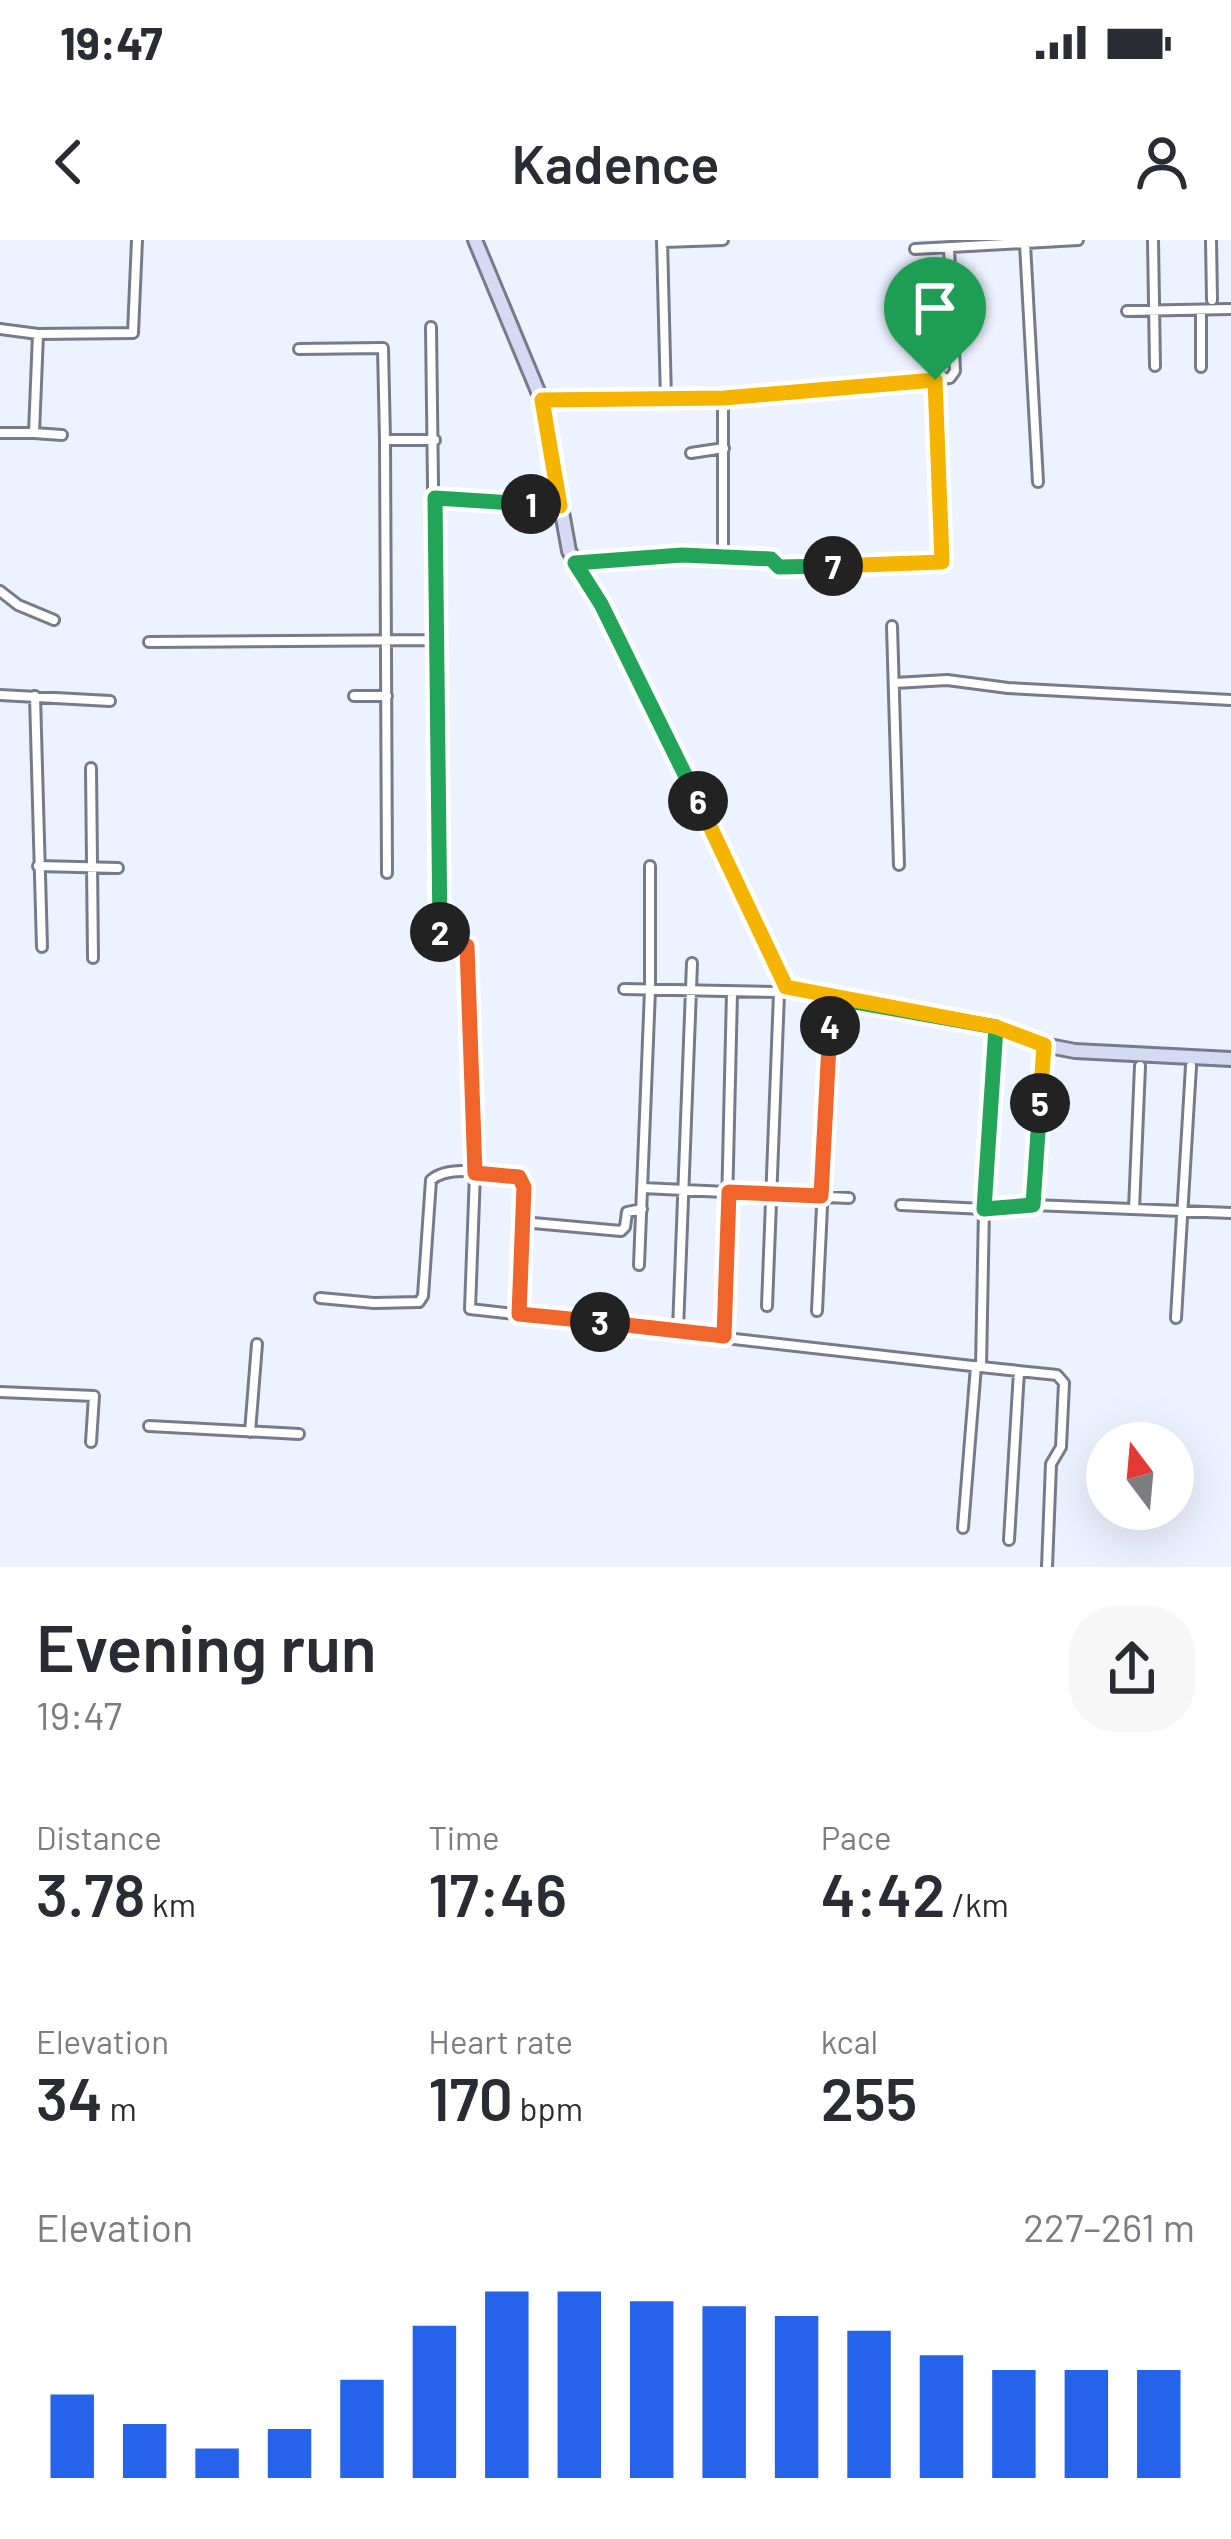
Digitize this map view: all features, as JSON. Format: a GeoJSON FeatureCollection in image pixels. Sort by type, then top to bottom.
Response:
{"type":"FeatureCollection","features":[{"type":"Feature","properties":{"kind":"street"},"geometry":{"type":"LineString","coordinates":[[0,329],[38,334],[133,333],[137,240]]}},
{"type":"Feature","properties":{"kind":"street"},"geometry":{"type":"LineString","coordinates":[[475,240],[542,400],[575,563],[659,716],[782,990],[767,1306]]}},
{"type":"Feature","properties":{"kind":"street"},"geometry":{"type":"LineString","coordinates":[[666,399],[662,241],[723,240]]}},
{"type":"Feature","properties":{"kind":"street"},"geometry":{"type":"LineString","coordinates":[[915,249],[1078,240]]}},
{"type":"Feature","properties":{"kind":"street"},"geometry":{"type":"LineString","coordinates":[[1153,240],[1155,367]]}},
{"type":"Feature","properties":{"kind":"street"},"geometry":{"type":"LineString","coordinates":[[1211,240],[1212,300]]}},
{"type":"Feature","properties":{"kind":"street"},"geometry":{"type":"LineString","coordinates":[[1024,244],[1038,482]]}},
{"type":"Feature","properties":{"kind":"street"},"geometry":{"type":"LineString","coordinates":[[542,400],[724,398],[950,378],[955,371],[949,249]]}},
{"type":"Feature","properties":{"kind":"street"},"geometry":{"type":"LineString","coordinates":[[1127,310],[1231,309]]}},
{"type":"Feature","properties":{"kind":"street"},"geometry":{"type":"LineString","coordinates":[[1201,310],[1201,367]]}},
{"type":"Feature","properties":{"kind":"street"},"geometry":{"type":"LineString","coordinates":[[431,327],[440,942],[467,946],[475,1173],[469,1306],[1060,1376],[1066,1391],[1061,1447],[1051,1464],[1047,1567]]}},
{"type":"Feature","properties":{"kind":"street"},"geometry":{"type":"LineString","coordinates":[[34,433],[38,334]]}},
{"type":"Feature","properties":{"kind":"street"},"geometry":{"type":"LineString","coordinates":[[299,350],[383,348],[387,873]]}},
{"type":"Feature","properties":{"kind":"street"},"geometry":{"type":"LineString","coordinates":[[575,563],[682,555],[771,559],[779,567],[942,562],[935,380]]}},
{"type":"Feature","properties":{"kind":"street"},"geometry":{"type":"LineString","coordinates":[[724,398],[724,558]]}},
{"type":"Feature","properties":{"kind":"street"},"geometry":{"type":"LineString","coordinates":[[0,433],[62,435]]}},
{"type":"Feature","properties":{"kind":"street"},"geometry":{"type":"LineString","coordinates":[[385,440],[435,440]]}},
{"type":"Feature","properties":{"kind":"street"},"geometry":{"type":"LineString","coordinates":[[691,453],[724,448]]}},
{"type":"Feature","properties":{"kind":"street"},"geometry":{"type":"LineString","coordinates":[[435,498],[560,506]]}},
{"type":"Feature","properties":{"kind":"street"},"geometry":{"type":"LineString","coordinates":[[0,591],[18,605],[54,620]]}},
{"type":"Feature","properties":{"kind":"street"},"geometry":{"type":"LineString","coordinates":[[892,626],[899,865]]}},
{"type":"Feature","properties":{"kind":"street"},"geometry":{"type":"LineString","coordinates":[[149,642],[436,640]]}},
{"type":"Feature","properties":{"kind":"street"},"geometry":{"type":"LineString","coordinates":[[895,683],[947,680],[1008,688],[1231,700]]}},
{"type":"Feature","properties":{"kind":"street"},"geometry":{"type":"LineString","coordinates":[[0,695],[110,700]]}},
{"type":"Feature","properties":{"kind":"street"},"geometry":{"type":"LineString","coordinates":[[35,696],[42,947]]}},
{"type":"Feature","properties":{"kind":"street"},"geometry":{"type":"LineString","coordinates":[[354,697],[387,696]]}},
{"type":"Feature","properties":{"kind":"street"},"geometry":{"type":"LineString","coordinates":[[91,768],[93,958]]}},
{"type":"Feature","properties":{"kind":"street"},"geometry":{"type":"LineString","coordinates":[[38,866],[118,868]]}},
{"type":"Feature","properties":{"kind":"street"},"geometry":{"type":"LineString","coordinates":[[639,1265],[650,866]]}},
{"type":"Feature","properties":{"kind":"street"},"geometry":{"type":"LineString","coordinates":[[678,1330],[692,963]]}},
{"type":"Feature","properties":{"kind":"street"},"geometry":{"type":"LineString","coordinates":[[624,989],[782,990],[996,1027],[1075,1051],[1231,1059]]}},
{"type":"Feature","properties":{"kind":"street"},"geometry":{"type":"LineString","coordinates":[[724,1336],[732,992]]}},
{"type":"Feature","properties":{"kind":"street"},"geometry":{"type":"LineString","coordinates":[[817,1311],[832,998]]}},
{"type":"Feature","properties":{"kind":"street"},"geometry":{"type":"LineString","coordinates":[[963,1528],[978,1367],[996,1027]]}},
{"type":"Feature","properties":{"kind":"street"},"geometry":{"type":"LineString","coordinates":[[1033,1205],[1044,1045]]}},
{"type":"Feature","properties":{"kind":"street"},"geometry":{"type":"LineString","coordinates":[[1134,1209],[1140,1066]]}},
{"type":"Feature","properties":{"kind":"street"},"geometry":{"type":"LineString","coordinates":[[1176,1318],[1191,1066]]}},
{"type":"Feature","properties":{"kind":"street"},"geometry":{"type":"LineString","coordinates":[[320,1298],[374,1304],[419,1302],[430,1180],[444,1172],[475,1173],[519,1177],[524,1187],[519,1314]]}},
{"type":"Feature","properties":{"kind":"street"},"geometry":{"type":"LineString","coordinates":[[644,1188],[849,1198]]}},
{"type":"Feature","properties":{"kind":"street"},"geometry":{"type":"LineString","coordinates":[[901,1204],[1231,1214]]}},
{"type":"Feature","properties":{"kind":"street"},"geometry":{"type":"LineString","coordinates":[[522,1222],[622,1231],[627,1212],[642,1209]]}},
{"type":"Feature","properties":{"kind":"street"},"geometry":{"type":"LineString","coordinates":[[250,1432],[257,1344]]}},
{"type":"Feature","properties":{"kind":"street"},"geometry":{"type":"LineString","coordinates":[[1009,1540],[1019,1371]]}},
{"type":"Feature","properties":{"kind":"street"},"geometry":{"type":"LineString","coordinates":[[0,1392],[94,1396],[91,1442]]}},
{"type":"Feature","properties":{"kind":"street"},"geometry":{"type":"LineString","coordinates":[[148,1426],[299,1434]]}},
{"type":"Feature","properties":{"kind":"route"},"geometry":{"type":"LineString","coordinates":[[935,380],[724,398],[542,400],[560,506],[435,498],[440,942],[467,946],[475,1173],[519,1177],[524,1187],[519,1314],[724,1336],[729,1192],[821,1196],[832,998],[996,1027],[984,1209],[1033,1205],[1044,1045],[996,1027],[786,987],[659,716],[575,563],[682,555],[771,559],[779,567],[941,563],[935,380]]}}]}
